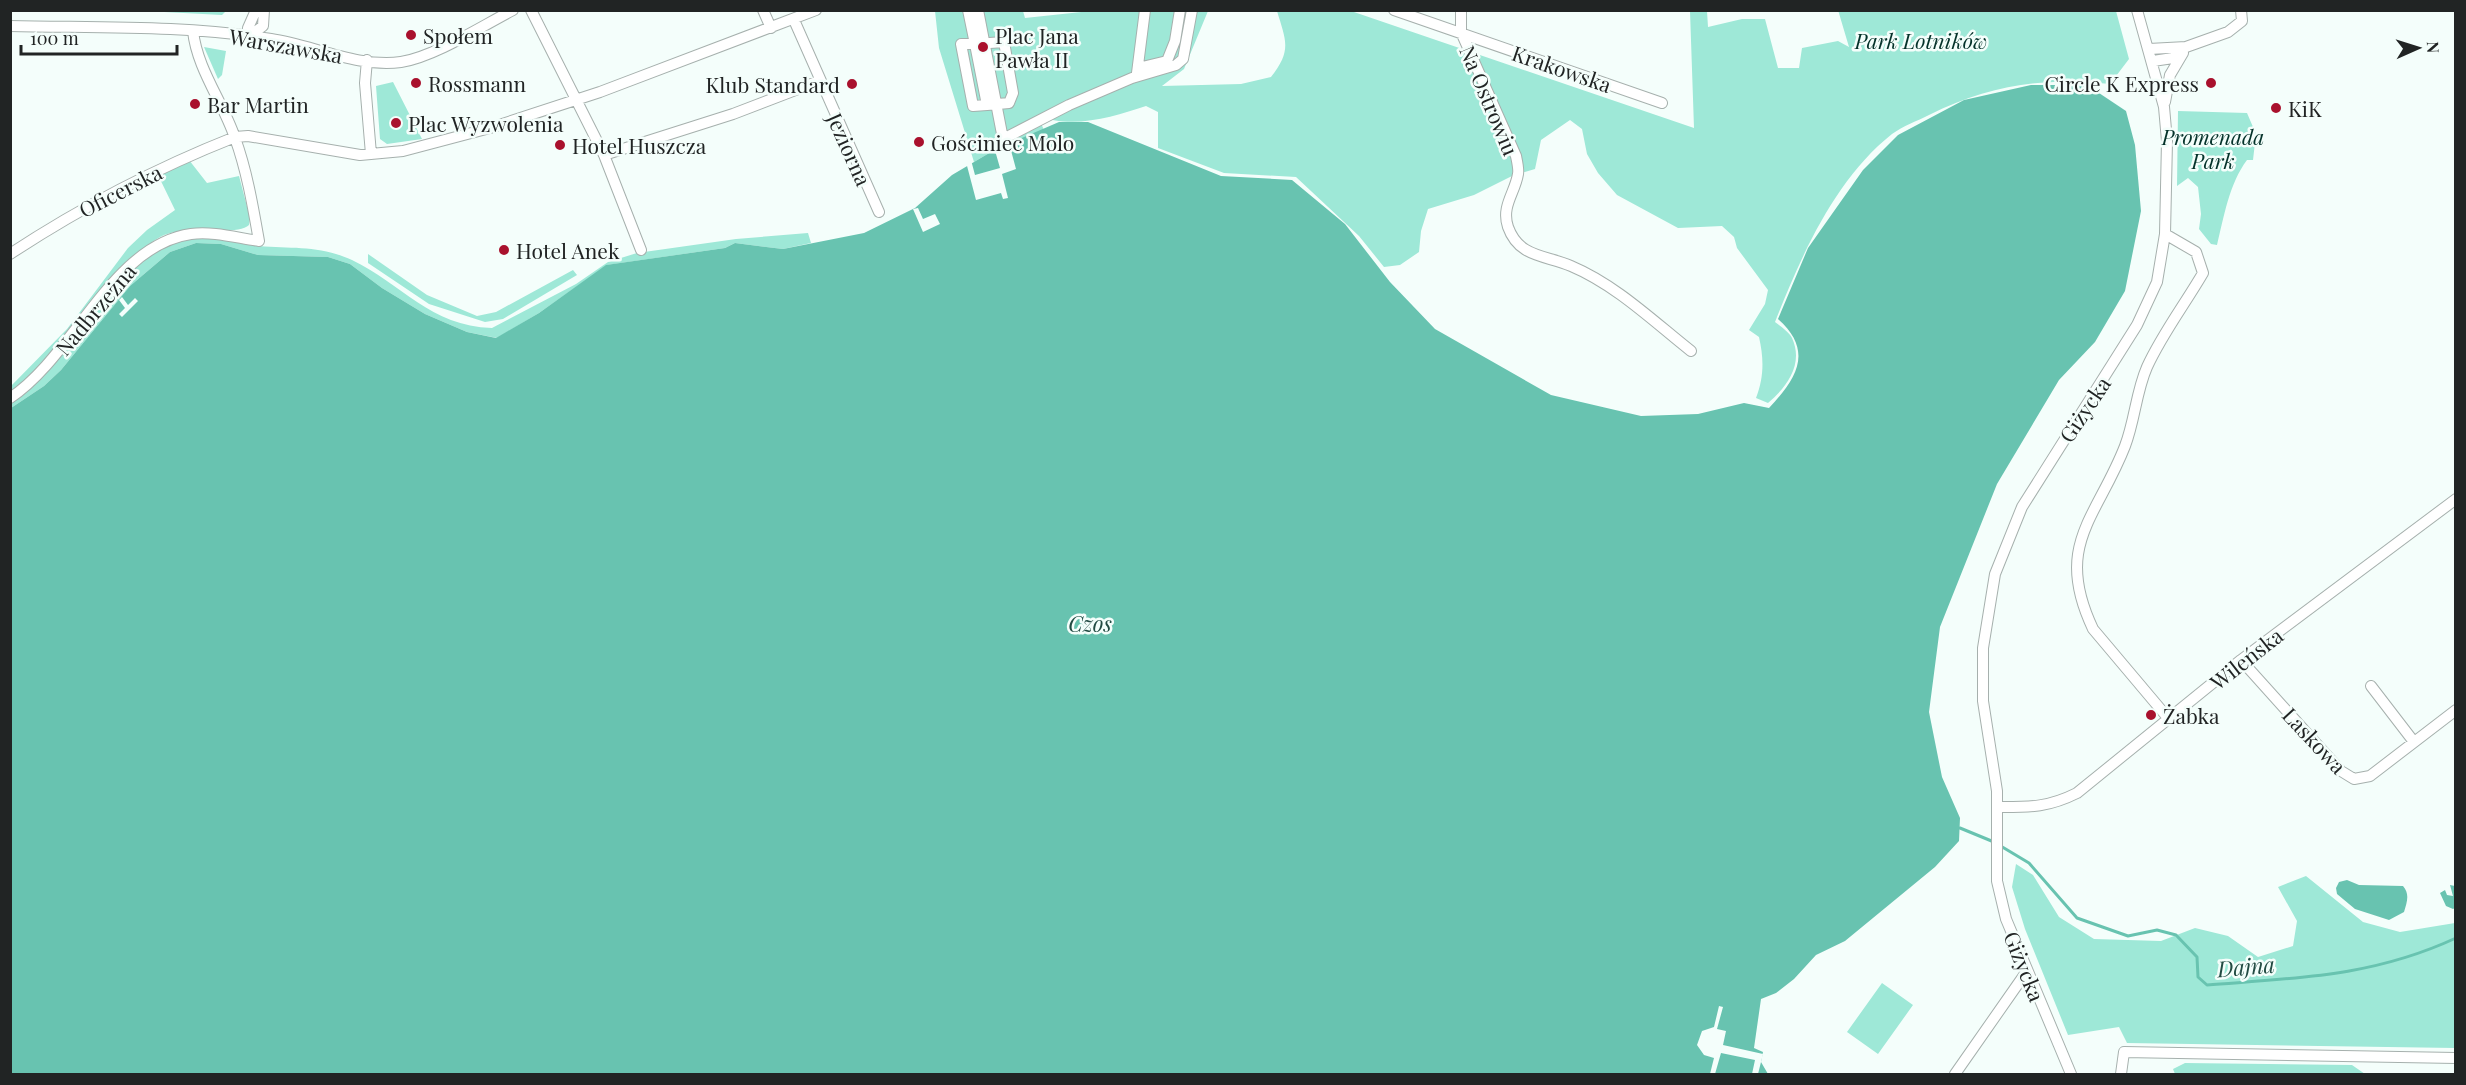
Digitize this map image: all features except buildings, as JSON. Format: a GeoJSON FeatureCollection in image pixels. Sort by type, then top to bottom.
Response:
{"type":"FeatureCollection","features":[{"type":"Feature","properties":{"kind":"street"},"geometry":{"type":"LineString","coordinates":[[248,37],[248,27],[256,10]]}},
{"type":"Feature","properties":{"kind":"street"},"geometry":{"type":"LineString","coordinates":[[248,37],[263,26],[264,10]]}},
{"type":"Feature","properties":{"kind":"street","name":"Warszawska"},"geometry":{"type":"LineString","coordinates":[[10,26],[193,31],[270,39],[384,62],[414,59],[513,10]]}},
{"type":"Feature","properties":{"kind":"street"},"geometry":{"type":"LineString","coordinates":[[531,10],[604,155],[641,250]]}},
{"type":"Feature","properties":{"kind":"street"},"geometry":{"type":"LineString","coordinates":[[763,10],[771,28]]}},
{"type":"Feature","properties":{"kind":"street"},"geometry":{"type":"LineString","coordinates":[[193,31],[199,56],[235,136],[248,136],[318,149],[371,154],[438,143],[576,100],[816,10]]}},
{"type":"Feature","properties":{"kind":"street"},"geometry":{"type":"LineString","coordinates":[[968,10],[980,44]]}},
{"type":"Feature","properties":{"kind":"street"},"geometry":{"type":"LineString","coordinates":[[978,10],[980,44],[992,104],[1003,139],[1137,72],[1167,61],[1175,41],[1180,10]]}},
{"type":"Feature","properties":{"kind":"street"},"geometry":{"type":"LineString","coordinates":[[1137,72],[1145,10]]}},
{"type":"Feature","properties":{"kind":"street"},"geometry":{"type":"LineString","coordinates":[[1137,72],[1176,65],[1183,59],[1192,10]]}},
{"type":"Feature","properties":{"kind":"street","name":"Krakowska"},"geometry":{"type":"LineString","coordinates":[[1394,10],[1662,103]]}},
{"type":"Feature","properties":{"kind":"street"},"geometry":{"type":"LineString","coordinates":[[1461,10],[1461,32]]}},
{"type":"Feature","properties":{"kind":"street","name":"Giżycka"},"geometry":{"type":"LineString","coordinates":[[2071,1074],[2006,919],[1997,881],[1997,791],[1981,674],[1985,627],[2001,553],[2026,498],[2146,311],[2157,282],[2165,234],[2167,141],[2164,107],[2137,10]]}},
{"type":"Feature","properties":{"kind":"street"},"geometry":{"type":"LineString","coordinates":[[2149,49],[2186,47],[2228,32],[2241,21],[2241,10]]}},
{"type":"Feature","properties":{"kind":"street","name":"Jeziorna"},"geometry":{"type":"LineString","coordinates":[[794,20],[819,81],[879,212]]}},
{"type":"Feature","properties":{"kind":"street","name":"Na Ostrowiu"},"geometry":{"type":"LineString","coordinates":[[1461,32],[1516,156],[1519,173],[1506,207],[1508,226],[1516,241],[1533,256],[1570,265],[1614,290],[1691,351]]}},
{"type":"Feature","properties":{"kind":"street"},"geometry":{"type":"LineString","coordinates":[[1004,42],[1013,93],[1008,103],[973,106],[961,44],[980,44],[1004,42]]}},
{"type":"Feature","properties":{"kind":"street"},"geometry":{"type":"LineString","coordinates":[[2153,62],[2173,58],[2186,47]]}},
{"type":"Feature","properties":{"kind":"street"},"geometry":{"type":"LineString","coordinates":[[2164,107],[2170,75],[2186,47]]}},
{"type":"Feature","properties":{"kind":"street"},"geometry":{"type":"LineString","coordinates":[[367,60],[365,83],[371,154]]}},
{"type":"Feature","properties":{"kind":"street"},"geometry":{"type":"LineString","coordinates":[[604,155],[733,114],[819,81]]}},
{"type":"Feature","properties":{"kind":"street","name":"Oficerska"},"geometry":{"type":"LineString","coordinates":[[10,254],[48,228],[110,192],[235,136]]}},
{"type":"Feature","properties":{"kind":"street","name":"Nadbrzeżna"},"geometry":{"type":"LineString","coordinates":[[10,398],[23,389],[51,361],[116,279],[157,245],[191,234],[259,241],[249,188],[235,136]]}},
{"type":"Feature","properties":{"kind":"street"},"geometry":{"type":"LineString","coordinates":[[2165,234],[2196,252],[2203,273],[2146,368],[2125,446],[2082,532],[2076,572],[2085,612],[2093,629],[2168,718]]}},
{"type":"Feature","properties":{"kind":"street","name":"Wileńska"},"geometry":{"type":"LineString","coordinates":[[1997,807],[2036,807],[2054,804],[2077,793],[2241,660],[2456,499]]}},
{"type":"Feature","properties":{"kind":"street","name":"Laskowa"},"geometry":{"type":"LineString","coordinates":[[2241,660],[2348,776],[2363,779],[2370,776],[2456,710]]}},
{"type":"Feature","properties":{"kind":"street"},"geometry":{"type":"LineString","coordinates":[[2371,686],[2414,742]]}},
{"type":"Feature","properties":{"kind":"street"},"geometry":{"type":"LineString","coordinates":[[1955,1074],[2027,971]]}},
{"type":"Feature","properties":{"kind":"street"},"geometry":{"type":"LineString","coordinates":[[2121,1074],[2124,1052],[2456,1058]]}},
{"type":"Feature","properties":{"kind":"green space"},"geometry":{"type":"Polygon","coordinates":[[[145,10],[226,11],[222,15],[145,10]]]}},
{"type":"Feature","properties":{"kind":"green space","name":"Park Lotników"},"geometry":{"type":"Polygon","coordinates":[[[1100,10],[1208,11],[1184,69],[1162,86],[1241,84],[1271,77],[1282,60],[1285,45],[1277,11],[1351,11],[1694,128],[1690,11],[1707,11],[1708,27],[1742,19],[1765,19],[1778,68],[1799,68],[1802,48],[1838,41],[1849,47],[1838,10],[2116,11],[2129,59],[2110,84],[2039,83],[1995,90],[1952,105],[1901,128],[1872,152],[1853,173],[1822,220],[1785,297],[1775,322],[1792,338],[1796,357],[1795,366],[1787,382],[1768,403],[1756,398],[1762,375],[1762,353],[1759,337],[1749,330],[1765,304],[1768,290],[1737,248],[1734,237],[1722,226],[1678,228],[1617,195],[1598,173],[1587,154],[1582,129],[1570,120],[1541,140],[1535,169],[1514,175],[1474,195],[1428,209],[1421,231],[1419,252],[1400,265],[1384,267],[1359,236],[1296,177],[1224,173],[1158,148],[1158,112],[1146,106],[1106,118],[1078,122],[1037,115],[1044,130],[996,149],[974,162],[939,48],[935,11],[1023,11],[1025,18],[1100,10]]]}},
{"type":"Feature","properties":{"kind":"green space"},"geometry":{"type":"Polygon","coordinates":[[[204,47],[226,51],[222,75],[218,79],[204,47]]]}},
{"type":"Feature","properties":{"kind":"green space","name":"Plac Wyzwolenia"},"geometry":{"type":"Polygon","coordinates":[[[393,82],[422,139],[387,144],[380,139],[376,86],[393,82]]]}},
{"type":"Feature","properties":{"kind":"green space","name":"Promenada Park"},"geometry":{"type":"Polygon","coordinates":[[[2178,111],[2247,113],[2256,134],[2253,160],[2247,160],[2236,179],[2217,245],[2211,244],[2199,229],[2201,214],[2198,187],[2188,178],[2177,186],[2178,111]]]}},
{"type":"Feature","properties":{"kind":"green space"},"geometry":{"type":"Polygon","coordinates":[[[189,160],[207,183],[239,176],[250,218],[249,225],[234,230],[196,230],[171,233],[151,243],[134,257],[56,348],[11,393],[11,386],[67,329],[128,248],[147,230],[175,210],[158,175],[189,160]]]}},
{"type":"Feature","properties":{"kind":"green space"},"geometry":{"type":"Polygon","coordinates":[[[808,233],[811,243],[783,249],[735,243],[725,248],[607,265],[539,313],[497,338],[467,332],[425,314],[382,288],[350,264],[328,257],[258,255],[221,244],[196,243],[170,252],[130,286],[61,370],[44,386],[11,408],[10,403],[43,376],[133,269],[151,254],[170,244],[191,238],[200,237],[259,246],[306,248],[340,255],[370,270],[434,312],[451,320],[492,328],[576,284],[608,262],[637,253],[736,239],[808,233]]]}},
{"type":"Feature","properties":{"kind":"green space"},"geometry":{"type":"Polygon","coordinates":[[[368,254],[427,295],[477,316],[496,312],[573,270],[577,275],[503,319],[485,322],[429,304],[368,263],[368,254]]]}},
{"type":"Feature","properties":{"kind":"green space"},"geometry":{"type":"Polygon","coordinates":[[[2016,864],[2033,875],[2059,917],[2094,939],[2161,941],[2195,928],[2228,936],[2258,957],[2293,946],[2297,921],[2278,887],[2306,876],[2363,922],[2400,932],[2455,923],[2455,1048],[2127,1043],[2119,1027],[2068,1035],[2025,929],[2012,887],[2016,864]]]}},
{"type":"Feature","properties":{"kind":"green space"},"geometry":{"type":"Polygon","coordinates":[[[1882,983],[1913,1005],[1878,1054],[1847,1032],[1882,983]]]}},
{"type":"Feature","properties":{"kind":"green space"},"geometry":{"type":"Polygon","coordinates":[[[2185,1063],[2352,1065],[2365,1074],[2175,1074],[2173,1069],[2185,1063]]]}},
{"type":"Feature","properties":{"kind":"water","name":"Czos"},"geometry":{"type":"Polygon","coordinates":[[[2031,85],[2087,85],[2126,111],[2135,145],[2141,211],[2125,291],[2095,342],[2059,380],[1997,484],[1940,627],[1929,712],[1942,777],[1960,818],[1959,841],[1935,867],[1845,941],[1816,955],[1794,979],[1776,993],[1761,999],[1754,1048],[1763,1052],[1761,1062],[1768,1074],[11,1074],[11,408],[44,386],[61,370],[130,286],[170,252],[196,243],[221,244],[258,255],[328,257],[350,264],[382,288],[425,314],[467,332],[496,338],[539,313],[606,265],[725,248],[735,243],[783,249],[864,233],[915,208],[952,175],[996,149],[1059,122],[1088,122],[1221,176],[1292,180],[1345,224],[1390,282],[1435,329],[1551,395],[1641,416],[1698,414],[1744,403],[1769,408],[1787,386],[1798,364],[1796,342],[1778,319],[1808,248],[1863,170],[1898,135],[1964,100],[2031,85]]]}},
{"type":"Feature","properties":{"kind":"water"},"geometry":{"type":"Polygon","coordinates":[[[2347,880],[2359,885],[2403,886],[2407,895],[2404,912],[2389,920],[2355,909],[2337,894],[2336,888],[2339,882],[2347,880]]]}},
{"type":"Feature","properties":{"kind":"water"},"geometry":{"type":"Polygon","coordinates":[[[2450,885],[2455,886],[2455,908],[2453,909],[2446,906],[2440,893],[2445,890],[2447,895],[2453,896],[2450,885]]]}},
{"type":"Feature","properties":{"kind":"pier"},"geometry":{"type":"Polygon","coordinates":[[[1009,143],[1016,169],[1002,174],[1008,198],[1003,199],[1001,193],[976,200],[966,162],[971,160],[975,175],[1000,168],[994,147],[1009,143]]]}},
{"type":"Feature","properties":{"kind":"pier"},"geometry":{"type":"Polygon","coordinates":[[[918,208],[923,219],[935,214],[940,224],[923,232],[913,209],[918,208]]]}},
{"type":"Feature","properties":{"kind":"pier"},"geometry":{"type":"Polygon","coordinates":[[[122,297],[128,305],[135,298],[138,301],[122,317],[119,314],[125,308],[119,300],[122,297]]]}},
{"type":"Feature","properties":{"kind":"pier"},"geometry":{"type":"Polygon","coordinates":[[[1719,1006],[1723,1007],[1717,1029],[1726,1031],[1723,1045],[1763,1054],[1758,1074],[1752,1074],[1755,1060],[1721,1053],[1715,1074],[1710,1074],[1714,1058],[1704,1055],[1697,1045],[1702,1031],[1714,1027],[1719,1006]]]}},
{"type":"Feature","properties":{"kind":"waterway","name":"Dajna"},"geometry":{"type":"LineString","coordinates":[[1960,828],[1994,842]]}},
{"type":"Feature","properties":{"kind":"waterway","name":"Dajna"},"geometry":{"type":"LineString","coordinates":[[1999,845],[2029,863],[2077,918],[2128,936],[2157,930],[2176,935],[2197,957],[2198,977],[2207,985],[2303,977],[2364,968],[2425,951],[2456,938]]}},
{"type":"Feature","properties":{"kind":"place","name":"Społem"},"geometry":{"type":"Point","coordinates":[411,35]}},
{"type":"Feature","properties":{"kind":"place","name":"Plac Jana Pawła II"},"geometry":{"type":"Point","coordinates":[983,47]}},
{"type":"Feature","properties":{"kind":"place","name":"Rossmann"},"geometry":{"type":"Point","coordinates":[416,83]}},
{"type":"Feature","properties":{"kind":"place","name":"Circle K Express"},"geometry":{"type":"Point","coordinates":[2211,83]}},
{"type":"Feature","properties":{"kind":"place","name":"Klub Standard"},"geometry":{"type":"Point","coordinates":[852,84]}},
{"type":"Feature","properties":{"kind":"place","name":"Bar Martin"},"geometry":{"type":"Point","coordinates":[195,104]}},
{"type":"Feature","properties":{"kind":"place","name":"KiK"},"geometry":{"type":"Point","coordinates":[2276,108]}},
{"type":"Feature","properties":{"kind":"place","name":"Plac Wyzwolenia"},"geometry":{"type":"Point","coordinates":[396,123]}},
{"type":"Feature","properties":{"kind":"place","name":"Gościniec Molo"},"geometry":{"type":"Point","coordinates":[919,142]}},
{"type":"Feature","properties":{"kind":"place","name":"Hotel Huszcza"},"geometry":{"type":"Point","coordinates":[560,145]}},
{"type":"Feature","properties":{"kind":"place","name":"Hotel Anek"},"geometry":{"type":"Point","coordinates":[504,250]}},
{"type":"Feature","properties":{"kind":"place","name":"Żabka"},"geometry":{"type":"Point","coordinates":[2151,715]}}]}
